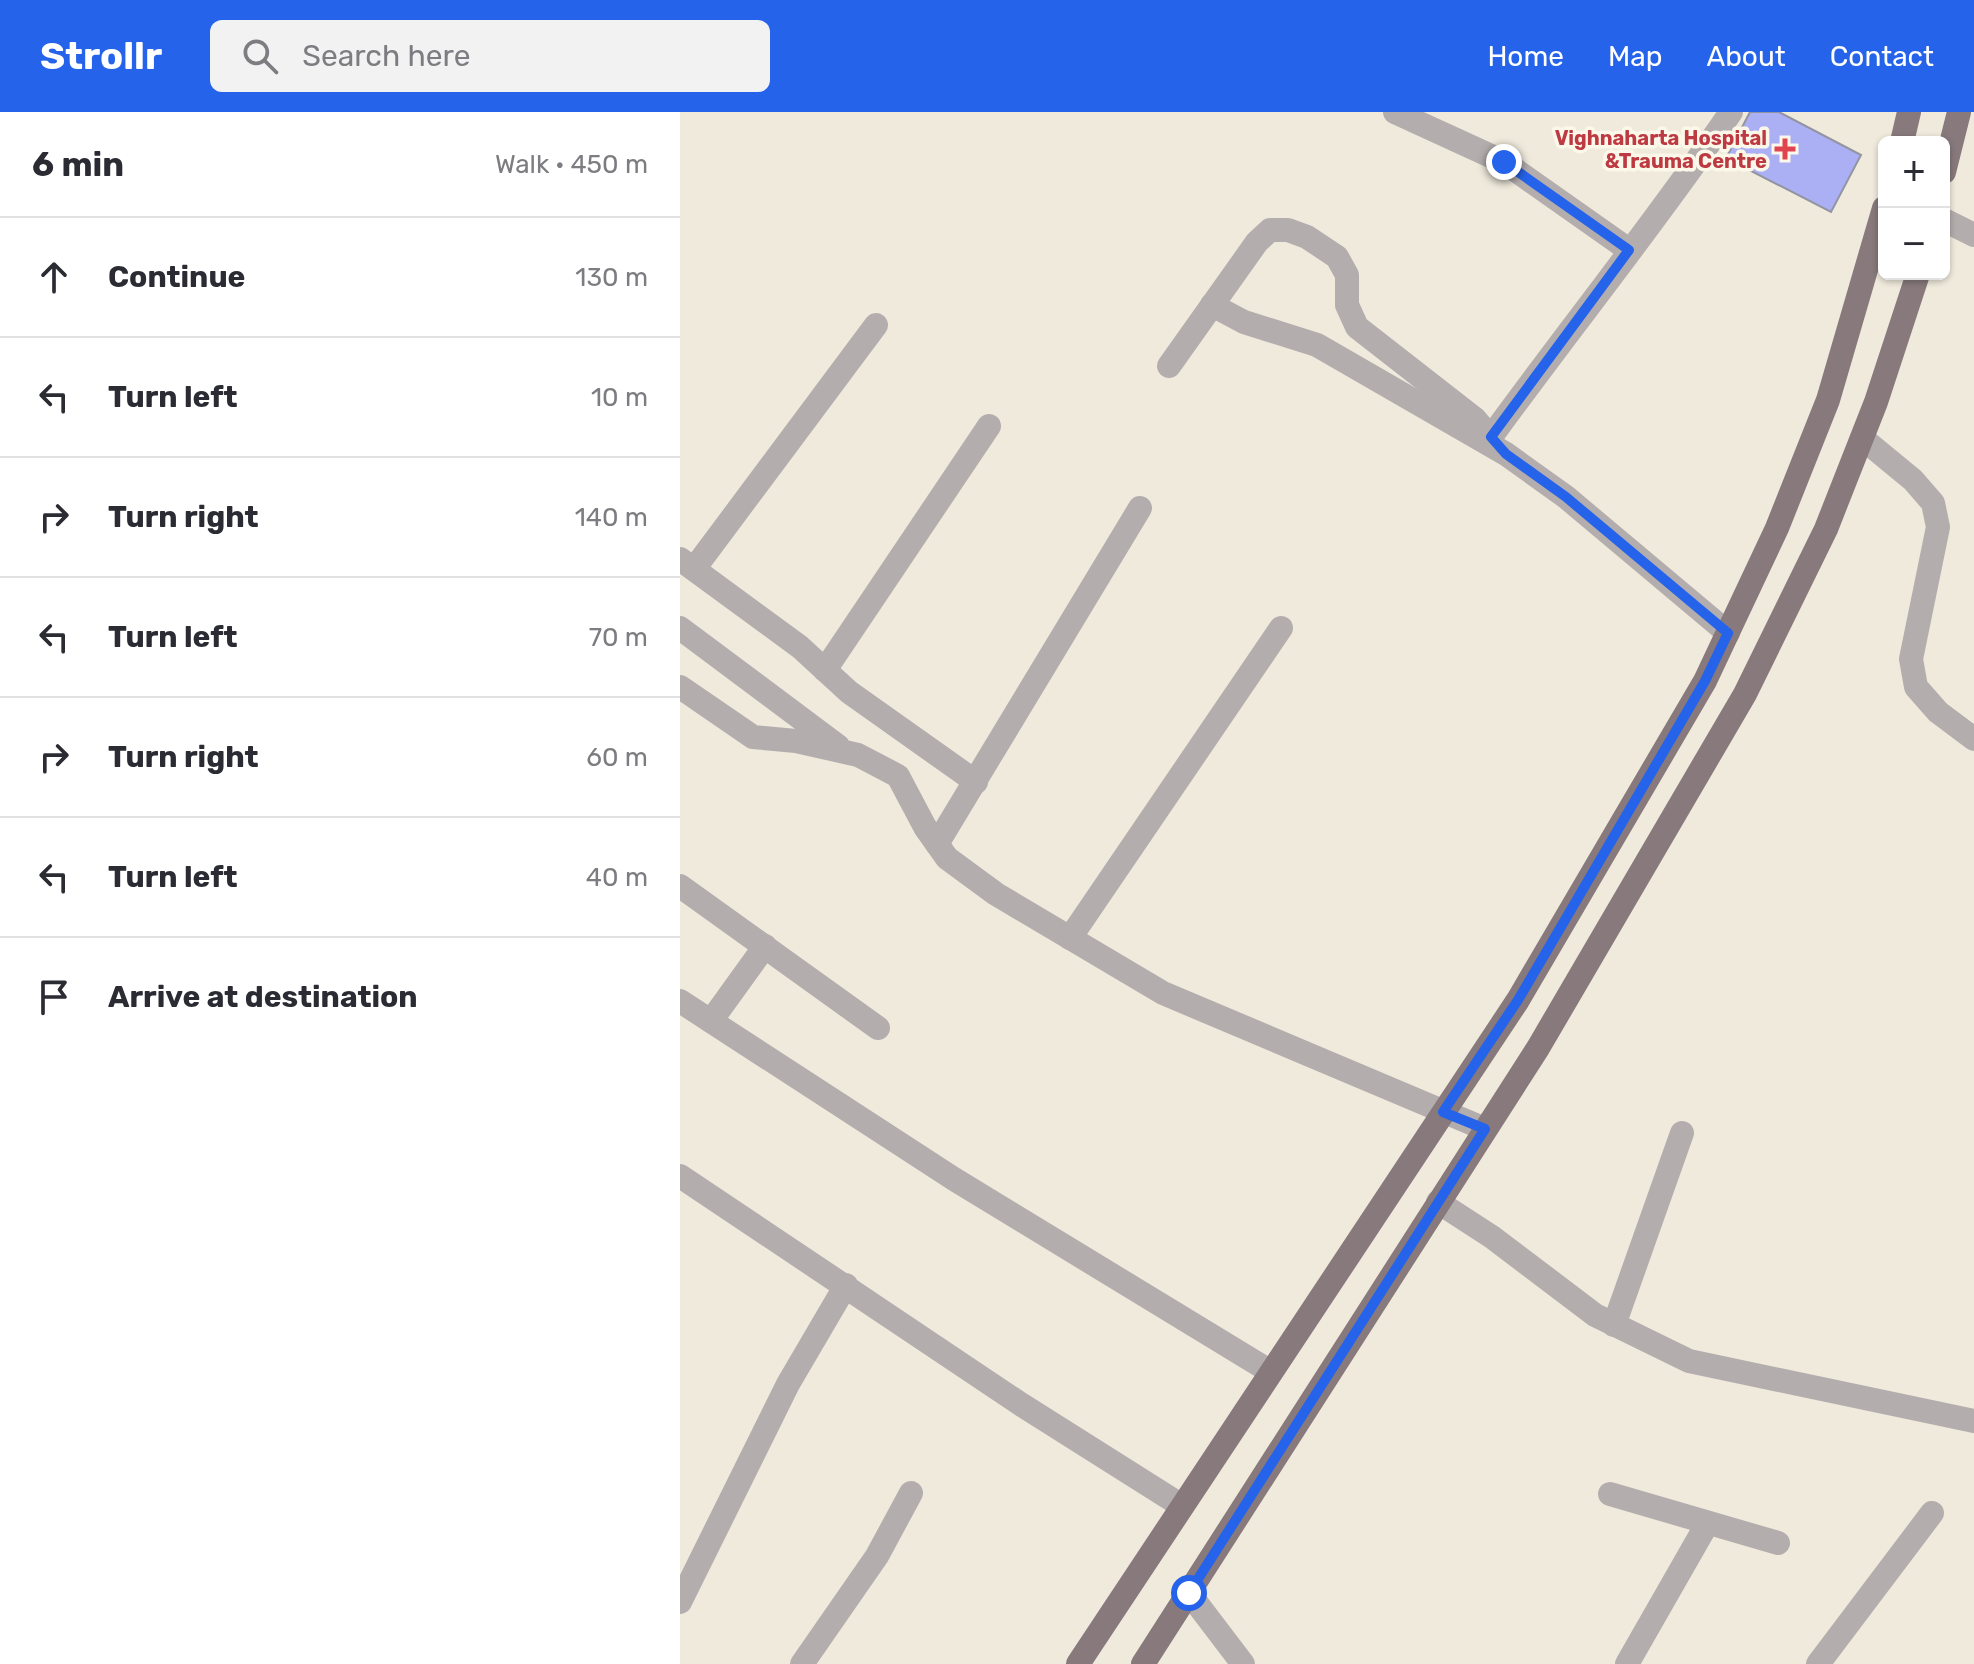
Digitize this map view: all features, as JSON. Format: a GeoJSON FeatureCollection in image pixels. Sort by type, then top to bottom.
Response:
{"type":"FeatureCollection","features":[{"type":"Feature","properties":{"kind":"main road"},"geometry":{"type":"LineString","coordinates":[[1903,136],[1909,112]]}},
{"type":"Feature","properties":{"kind":"main road"},"geometry":{"type":"LineString","coordinates":[[1950,148],[1959,112]]}},
{"type":"Feature","properties":{"kind":"main road"},"geometry":{"type":"LineString","coordinates":[[1078,1664],[1526,987],[1705,681],[1777,528],[1828,400],[1878,229]]}},
{"type":"Feature","properties":{"kind":"main road"},"geometry":{"type":"LineString","coordinates":[[1143,1664],[1538,1048],[1745,694],[1826,529],[1862,438],[1916,280]]}},
{"type":"Feature","properties":{"kind":"street"},"geometry":{"type":"LineString","coordinates":[[1395,112],[1504,162],[1629,250]]}},
{"type":"Feature","properties":{"kind":"street"},"geometry":{"type":"LineString","coordinates":[[1498,446],[1629,250],[1678,189],[1731,112]]}},
{"type":"Feature","properties":{"kind":"street"},"geometry":{"type":"LineString","coordinates":[[1950,223],[1974,235]]}},
{"type":"Feature","properties":{"kind":"street"},"geometry":{"type":"LineString","coordinates":[[1169,366],[1257,242],[1270,230],[1288,230],[1307,237],[1337,257],[1347,275],[1347,305],[1357,327],[1475,419],[1498,446]]}},
{"type":"Feature","properties":{"kind":"street"},"geometry":{"type":"LineString","coordinates":[[1212,305],[1244,322],[1317,345],[1498,446],[1566,497],[1728,633]]}},
{"type":"Feature","properties":{"kind":"street"},"geometry":{"type":"LineString","coordinates":[[876,325],[687,564],[771,624],[849,692],[976,782]]}},
{"type":"Feature","properties":{"kind":"street"},"geometry":{"type":"LineString","coordinates":[[825,670],[989,426]]}},
{"type":"Feature","properties":{"kind":"street"},"geometry":{"type":"LineString","coordinates":[[1862,438],[1913,480],[1933,503],[1938,527],[1911,659],[1916,687],[1938,712],[1974,739]]}},
{"type":"Feature","properties":{"kind":"street"},"geometry":{"type":"LineString","coordinates":[[937,844],[1140,508]]}},
{"type":"Feature","properties":{"kind":"street"},"geometry":{"type":"LineString","coordinates":[[680,628],[846,752]]}},
{"type":"Feature","properties":{"kind":"street"},"geometry":{"type":"LineString","coordinates":[[1070,938],[1281,628]]}},
{"type":"Feature","properties":{"kind":"street"},"geometry":{"type":"LineString","coordinates":[[680,687],[753,737],[796,741],[846,752],[875,762],[898,776],[947,858],[996,894],[1163,993],[1485,1129]]}},
{"type":"Feature","properties":{"kind":"street"},"geometry":{"type":"LineString","coordinates":[[680,886],[878,1028]]}},
{"type":"Feature","properties":{"kind":"street"},"geometry":{"type":"LineString","coordinates":[[711,1021],[765,946]]}},
{"type":"Feature","properties":{"kind":"street"},"geometry":{"type":"LineString","coordinates":[[680,1001],[954,1179],[1271,1372]]}},
{"type":"Feature","properties":{"kind":"street"},"geometry":{"type":"LineString","coordinates":[[1614,1325],[1682,1133]]}},
{"type":"Feature","properties":{"kind":"street"},"geometry":{"type":"LineString","coordinates":[[680,1176],[1022,1405],[1182,1506]]}},
{"type":"Feature","properties":{"kind":"street"},"geometry":{"type":"LineString","coordinates":[[1438,1202],[1614,1325],[1689,1361],[1974,1421]]}},
{"type":"Feature","properties":{"kind":"street"},"geometry":{"type":"LineString","coordinates":[[680,1602],[788,1384],[846,1285]]}},
{"type":"Feature","properties":{"kind":"street"},"geometry":{"type":"LineString","coordinates":[[802,1664],[877,1556],[911,1493]]}},
{"type":"Feature","properties":{"kind":"street"},"geometry":{"type":"LineString","coordinates":[[1610,1494],[1778,1543]]}},
{"type":"Feature","properties":{"kind":"street"},"geometry":{"type":"LineString","coordinates":[[1818,1664],[1932,1513]]}},
{"type":"Feature","properties":{"kind":"street"},"geometry":{"type":"LineString","coordinates":[[1627,1664],[1707,1524]]}},
{"type":"Feature","properties":{"kind":"street"},"geometry":{"type":"LineString","coordinates":[[1189,1593],[1243,1664]]}},
{"type":"Feature","properties":{"kind":"building"},"geometry":{"type":"Polygon","coordinates":[[[1750,112],[1779,112],[1861,155],[1831,212],[1726,158],[1750,112]]]}},
{"type":"Feature","properties":{"kind":"place","name":"Vighnaharta Hospital &Trauma Centre"},"geometry":{"type":"Point","coordinates":[1785,149]}},
{"type":"Feature","properties":{"kind":"route"},"geometry":{"type":"LineString","coordinates":[[1189,1593],[1485,1129],[1443,1112],[1518,1000],[1705,681],[1728,633],[1566,497],[1506,454],[1491,437],[1629,250],[1504,162]]}}]}
